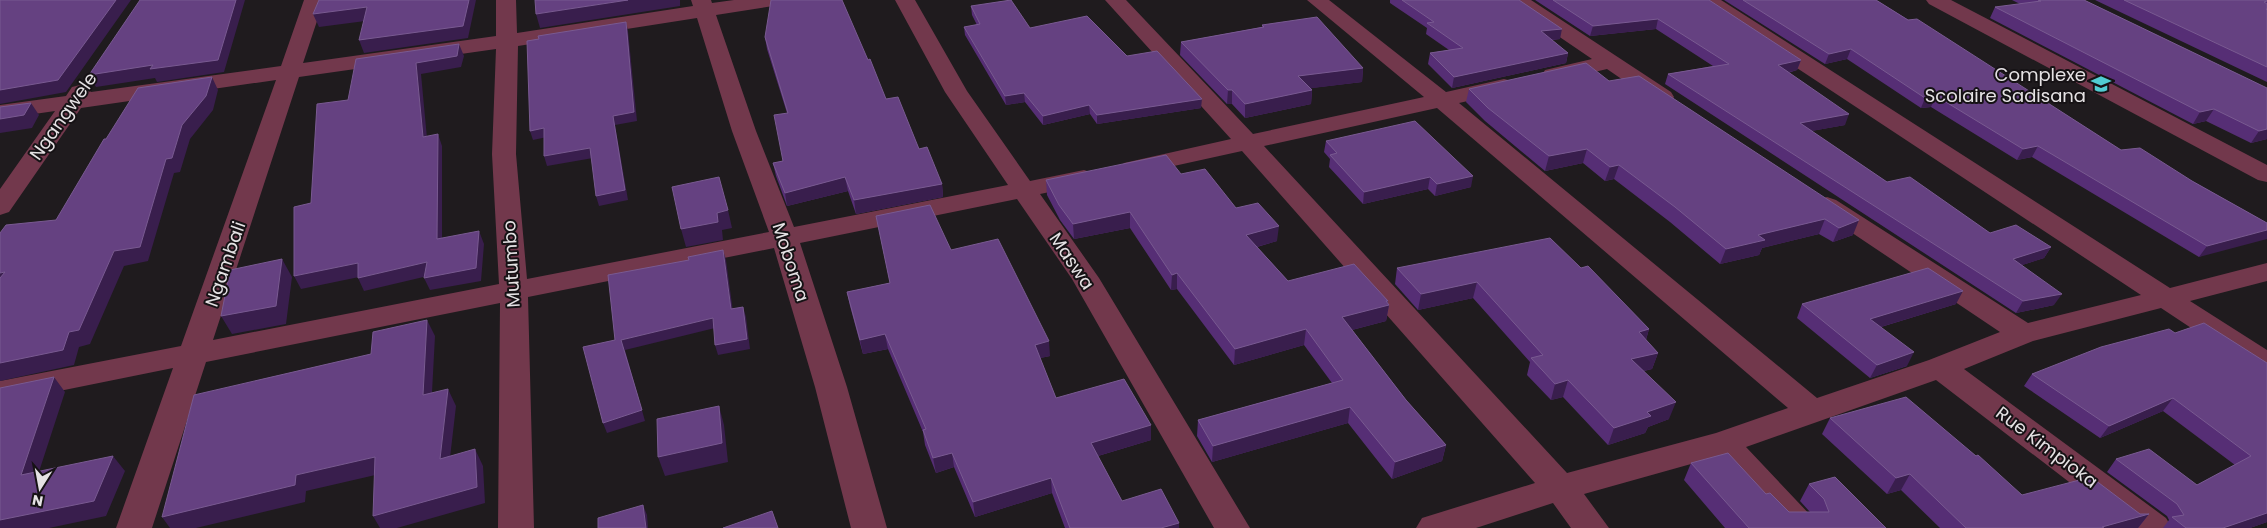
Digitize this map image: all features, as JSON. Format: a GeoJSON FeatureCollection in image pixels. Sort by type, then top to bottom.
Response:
{"type":"FeatureCollection","features":[{"type":"Feature","properties":{"kind":"street","name":"Ngambali"},"geometry":{"type":"LineString","coordinates":[[134,528],[314,0]]}},
{"type":"Feature","properties":{"kind":"street","name":"Mutumbo"},"geometry":{"type":"LineString","coordinates":[[506,0],[507,41],[504,154],[514,291],[516,528]]}},
{"type":"Feature","properties":{"kind":"street"},"geometry":{"type":"LineString","coordinates":[[0,112],[74,100],[507,41],[703,5],[773,0]]}},
{"type":"Feature","properties":{"kind":"street","name":"Maswa"},"geometry":{"type":"LineString","coordinates":[[905,0],[956,92],[1080,271],[1232,528]]}},
{"type":"Feature","properties":{"kind":"street"},"geometry":{"type":"LineString","coordinates":[[1115,0],[1248,143],[1560,488],[1591,528]]}},
{"type":"Feature","properties":{"kind":"street"},"geometry":{"type":"LineString","coordinates":[[1316,0],[1441,99],[1811,411]]}},
{"type":"Feature","properties":{"kind":"street"},"geometry":{"type":"LineString","coordinates":[[1518,0],[1685,111]]}},
{"type":"Feature","properties":{"kind":"street"},"geometry":{"type":"LineString","coordinates":[[1708,0],[2267,364]]}},
{"type":"Feature","properties":{"kind":"street"},"geometry":{"type":"LineString","coordinates":[[1936,0],[2267,175]]}},
{"type":"Feature","properties":{"kind":"street","name":"Moboma"},"geometry":{"type":"LineString","coordinates":[[703,5],[744,132],[785,239],[831,387],[869,528]]}},
{"type":"Feature","properties":{"kind":"street"},"geometry":{"type":"LineString","coordinates":[[0,392],[1024,191],[1610,62]]}},
{"type":"Feature","properties":{"kind":"street","name":"Ngangwele"},"geometry":{"type":"LineString","coordinates":[[0,207],[94,72]]}},
{"type":"Feature","properties":{"kind":"street"},"geometry":{"type":"LineString","coordinates":[[1809,193],[2024,334]]}},
{"type":"Feature","properties":{"kind":"street"},"geometry":{"type":"LineString","coordinates":[[1434,528],[1560,488],[1723,443],[1940,367],[2024,334],[2267,272]]}},
{"type":"Feature","properties":{"kind":"street","name":"Rue Kimpioka"},"geometry":{"type":"LineString","coordinates":[[1940,367],[2154,528]]}},
{"type":"Feature","properties":{"kind":"street"},"geometry":{"type":"LineString","coordinates":[[1723,443],[1801,528]]}},
{"type":"Feature","properties":{"kind":"building"},"geometry":{"type":"Polygon","coordinates":[[[0,0],[116,0],[58,80],[0,90],[0,0]]]}},
{"type":"Feature","properties":{"kind":"building"},"geometry":{"type":"Polygon","coordinates":[[[140,0],[236,0],[218,60],[150,69],[153,65],[89,75],[140,0]]]}},
{"type":"Feature","properties":{"kind":"building"},"geometry":{"type":"Polygon","coordinates":[[[319,0],[469,0],[463,26],[359,40],[367,7],[313,14],[319,0]]]}},
{"type":"Feature","properties":{"kind":"building"},"geometry":{"type":"Polygon","coordinates":[[[535,0],[628,0],[536,14],[535,0]]]}},
{"type":"Feature","properties":{"kind":"building"},"geometry":{"type":"Polygon","coordinates":[[[771,0],[842,0],[868,60],[870,59],[886,99],[898,97],[919,149],[927,147],[942,184],[854,200],[845,177],[785,193],[773,163],[783,161],[774,115],[788,113],[765,37],[771,0]]]}},
{"type":"Feature","properties":{"kind":"building"},"geometry":{"type":"Polygon","coordinates":[[[1011,0],[1030,28],[1087,16],[1127,56],[1157,51],[1202,99],[1097,115],[1089,105],[1043,116],[1024,93],[1005,96],[964,27],[980,24],[971,6],[1011,0]]]}},
{"type":"Feature","properties":{"kind":"building"},"geometry":{"type":"Polygon","coordinates":[[[1402,0],[1519,0],[1562,29],[1541,31],[1568,53],[1454,77],[1430,53],[1463,48],[1427,23],[1434,22],[1402,0]]]}},
{"type":"Feature","properties":{"kind":"building"},"geometry":{"type":"Polygon","coordinates":[[[1553,0],[1709,0],[1801,60],[1778,65],[1849,114],[1800,123],[1887,182],[1910,177],[1990,233],[2016,225],[2051,247],[2013,259],[2062,294],[2023,301],[1668,74],[1729,64],[1658,19],[1593,26],[1553,0]]]}},
{"type":"Feature","properties":{"kind":"building"},"geometry":{"type":"Polygon","coordinates":[[[1743,0],[1876,0],[1908,20],[1917,19],[2121,150],[2140,148],[2192,181],[2267,223],[2267,230],[2207,246],[2038,146],[2023,149],[1936,96],[1925,98],[1851,49],[1829,54],[1743,0]]]}},
{"type":"Feature","properties":{"kind":"building"},"geometry":{"type":"Polygon","coordinates":[[[2038,0],[2084,0],[2267,88],[2267,129],[2259,131],[2214,109],[2200,112],[1995,7],[2041,1],[2038,0]]]}},
{"type":"Feature","properties":{"kind":"building"},"geometry":{"type":"Polygon","coordinates":[[[2124,0],[2267,0],[2264,2],[2267,4],[2267,67],[2124,0]]]}},
{"type":"Feature","properties":{"kind":"building"},"geometry":{"type":"Polygon","coordinates":[[[1317,17],[1363,68],[1298,76],[1312,90],[1245,104],[1232,90],[1228,90],[1181,42],[1264,27],[1262,25],[1317,17]]]}},
{"type":"Feature","properties":{"kind":"building"},"geometry":{"type":"Polygon","coordinates":[[[626,22],[634,112],[613,116],[625,190],[596,196],[590,148],[544,156],[544,128],[530,131],[527,41],[539,39],[538,36],[626,22]]]}},
{"type":"Feature","properties":{"kind":"building"},"geometry":{"type":"Polygon","coordinates":[[[459,44],[457,56],[416,63],[423,137],[438,134],[437,239],[479,231],[476,268],[424,278],[427,262],[358,278],[358,263],[294,276],[294,207],[311,203],[317,104],[348,100],[356,59],[459,44]]]}},
{"type":"Feature","properties":{"kind":"building"},"geometry":{"type":"Polygon","coordinates":[[[1586,63],[1609,81],[1639,76],[1859,220],[1839,228],[1825,219],[1758,235],[1765,240],[1726,249],[1675,207],[1619,165],[1610,167],[1587,149],[1549,156],[1488,108],[1469,89],[1586,63]]]}},
{"type":"Feature","properties":{"kind":"building"},"geometry":{"type":"Polygon","coordinates":[[[212,77],[206,96],[182,125],[172,158],[166,159],[140,247],[114,251],[79,330],[69,332],[63,350],[0,363],[0,278],[5,272],[0,273],[0,233],[6,225],[56,220],[104,139],[106,139],[138,88],[212,77]]]}},
{"type":"Feature","properties":{"kind":"building"},"geometry":{"type":"Polygon","coordinates":[[[31,103],[24,115],[0,119],[0,107],[31,103]]]}},
{"type":"Feature","properties":{"kind":"building"},"geometry":{"type":"Polygon","coordinates":[[[1415,121],[1473,176],[1437,184],[1430,177],[1364,192],[1330,155],[1337,153],[1326,141],[1415,121]]]}},
{"type":"Feature","properties":{"kind":"building"},"geometry":{"type":"Polygon","coordinates":[[[1166,155],[1181,174],[1205,169],[1236,208],[1258,203],[1279,226],[1246,235],[1288,281],[1354,264],[1388,301],[1386,301],[1389,305],[1342,317],[1406,400],[1446,445],[1395,462],[1350,407],[1213,446],[1198,420],[1343,380],[1306,329],[1235,349],[1177,273],[1172,275],[1130,212],[1073,224],[1059,205],[1046,180],[1166,155]]]}},
{"type":"Feature","properties":{"kind":"building"},"geometry":{"type":"Polygon","coordinates":[[[719,177],[728,210],[717,213],[718,222],[681,229],[672,187],[719,177]]]}},
{"type":"Feature","properties":{"kind":"building"},"geometry":{"type":"Polygon","coordinates":[[[930,205],[951,250],[998,239],[1049,341],[1035,345],[1056,398],[1124,379],[1151,425],[1091,443],[1122,501],[1161,489],[1179,523],[1161,528],[1070,528],[1051,478],[973,502],[952,453],[933,458],[923,430],[926,429],[885,334],[860,340],[847,292],[890,283],[876,216],[930,205]]]}},
{"type":"Feature","properties":{"kind":"building"},"geometry":{"type":"Polygon","coordinates":[[[1550,238],[1581,268],[1588,266],[1649,329],[1639,332],[1658,353],[1631,359],[1676,402],[1647,412],[1651,416],[1614,428],[1568,380],[1555,384],[1531,358],[1543,355],[1477,282],[1421,294],[1397,268],[1550,238]]]}},
{"type":"Feature","properties":{"kind":"building"},"geometry":{"type":"Polygon","coordinates":[[[723,250],[731,309],[743,307],[747,339],[715,345],[713,318],[621,340],[642,410],[603,423],[583,347],[615,340],[608,275],[689,260],[688,257],[723,250]]]}},
{"type":"Feature","properties":{"kind":"building"},"geometry":{"type":"Polygon","coordinates":[[[282,259],[276,306],[221,316],[230,270],[282,259]]]}},
{"type":"Feature","properties":{"kind":"building"},"geometry":{"type":"Polygon","coordinates":[[[1928,268],[1963,291],[1870,319],[1914,352],[1877,365],[1802,304],[1928,268]]]}},
{"type":"Feature","properties":{"kind":"building"},"geometry":{"type":"Polygon","coordinates":[[[427,320],[423,395],[448,389],[440,459],[475,449],[477,487],[373,516],[375,457],[296,475],[295,485],[162,517],[194,395],[371,354],[373,332],[427,320]]]}},
{"type":"Feature","properties":{"kind":"building"},"geometry":{"type":"Polygon","coordinates":[[[2204,323],[2267,363],[2267,513],[2223,528],[2186,528],[2172,517],[2184,515],[2177,504],[2116,459],[2149,449],[2197,485],[2251,456],[2173,398],[2109,426],[2032,374],[2101,347],[2169,329],[2175,333],[2204,323]]]}},
{"type":"Feature","properties":{"kind":"building"},"geometry":{"type":"Polygon","coordinates":[[[54,377],[21,475],[113,456],[94,501],[0,520],[0,388],[54,377]]]}},
{"type":"Feature","properties":{"kind":"building"},"geometry":{"type":"Polygon","coordinates":[[[1906,397],[1976,456],[1978,455],[2022,495],[2091,477],[2140,514],[2149,514],[2102,527],[2104,528],[1966,528],[1910,474],[1896,478],[1830,418],[1906,397]]]}},
{"type":"Feature","properties":{"kind":"building"},"geometry":{"type":"Polygon","coordinates":[[[719,406],[722,443],[658,457],[657,419],[719,406]]]}},
{"type":"Feature","properties":{"kind":"building"},"geometry":{"type":"Polygon","coordinates":[[[1728,453],[1766,494],[1770,493],[1789,512],[1829,512],[1824,499],[1809,484],[1835,477],[1886,528],[1749,528],[1691,463],[1728,453]]]}},
{"type":"Feature","properties":{"kind":"building"},"geometry":{"type":"Polygon","coordinates":[[[643,505],[646,528],[598,528],[598,518],[643,505]]]}},
{"type":"Feature","properties":{"kind":"building"},"geometry":{"type":"Polygon","coordinates":[[[772,511],[778,528],[723,528],[772,511]]]}},
{"type":"Feature","properties":{"kind":"place","name":"Complexe Scolaire Sadisana"},"geometry":{"type":"Point","coordinates":[2101,84]}}]}
